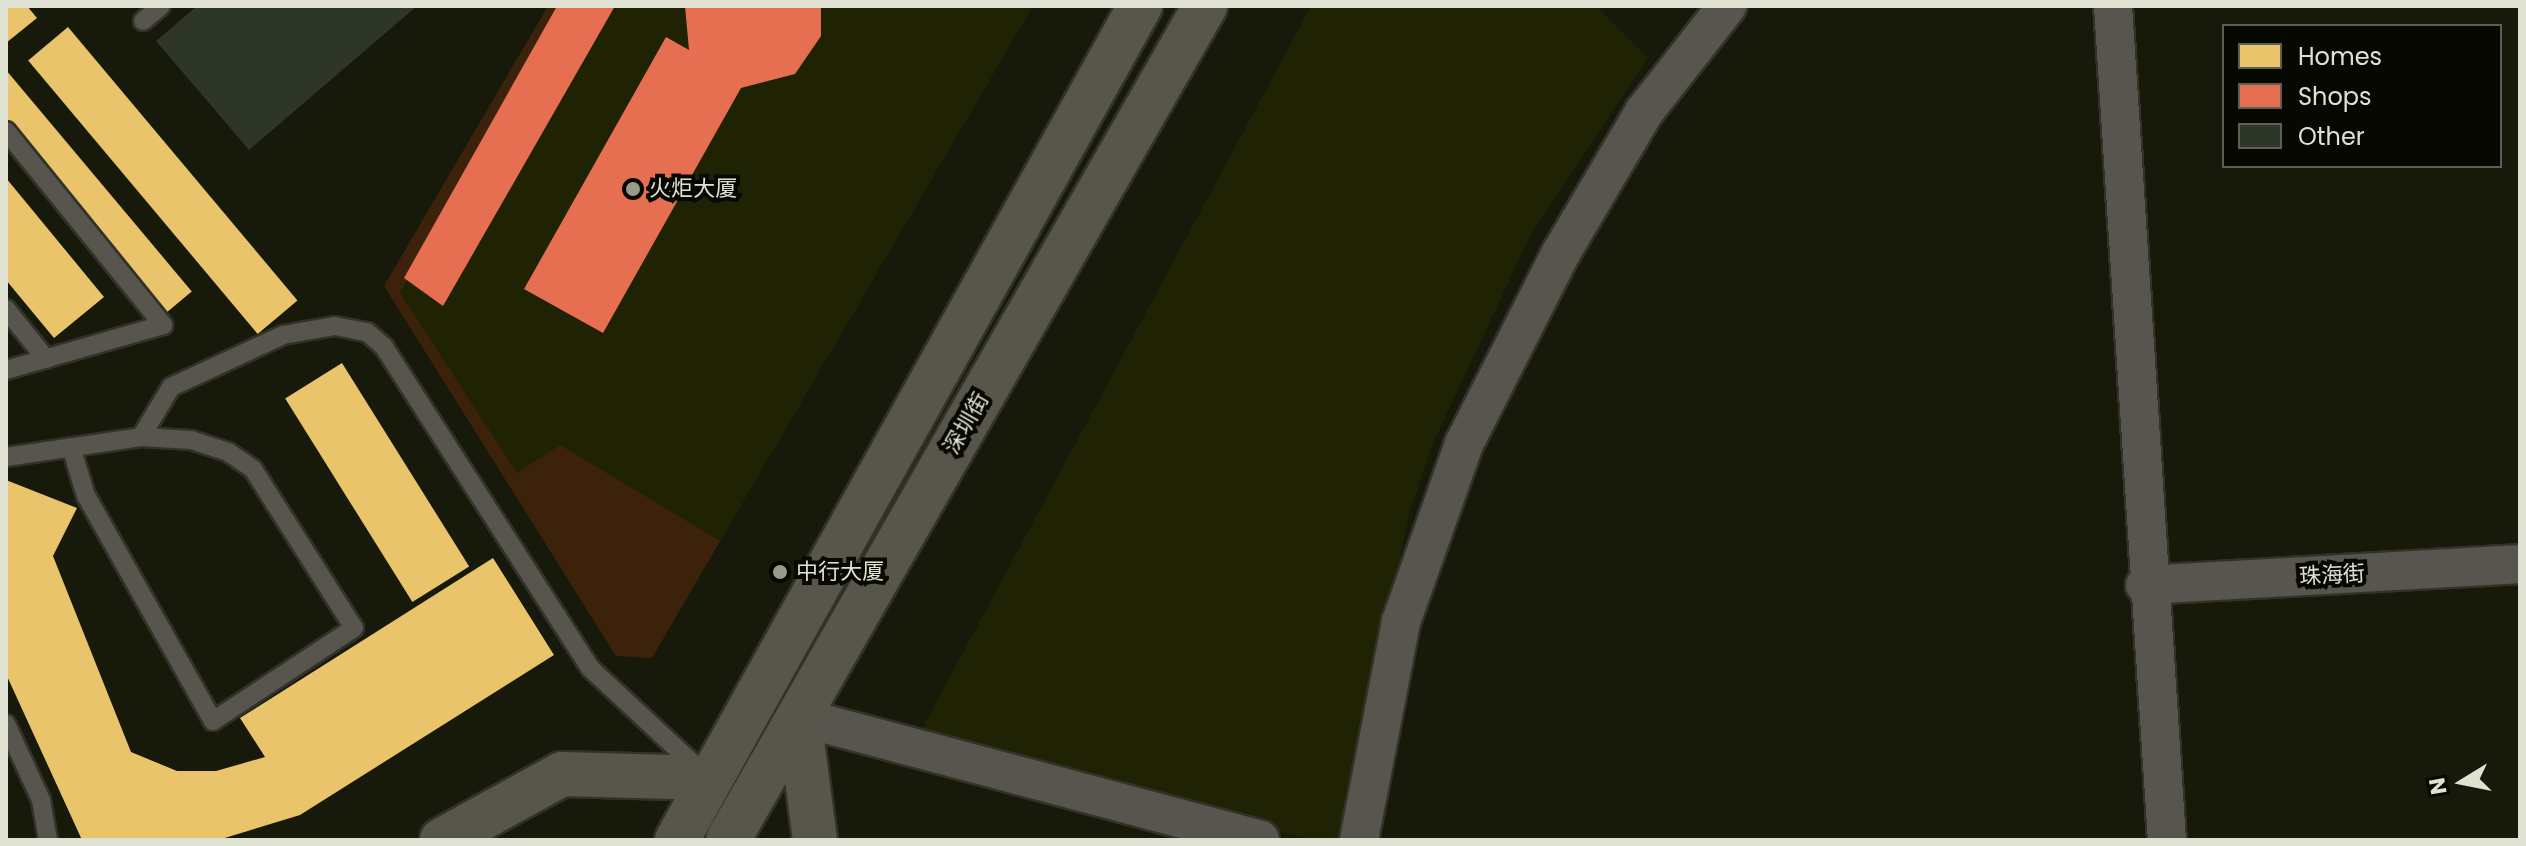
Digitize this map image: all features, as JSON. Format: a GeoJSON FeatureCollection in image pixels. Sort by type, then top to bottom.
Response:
{"type":"FeatureCollection","features":[{"type":"Feature","properties":{"kind":"main road"},"geometry":{"type":"LineString","coordinates":[[677,840],[1140,6]]}},
{"type":"Feature","properties":{"kind":"main road","name":"深圳街"},"geometry":{"type":"LineString","coordinates":[[728,840],[1205,6]]}},
{"type":"Feature","properties":{"kind":"main road"},"geometry":{"type":"LineString","coordinates":[[799,717],[815,840]]}},
{"type":"Feature","properties":{"kind":"main road"},"geometry":{"type":"LineString","coordinates":[[442,840],[562,774],[709,778]]}},
{"type":"Feature","properties":{"kind":"street"},"geometry":{"type":"LineString","coordinates":[[1359,840],[1401,622],[1464,444],[1561,253],[1644,112],[1727,6]]}},
{"type":"Feature","properties":{"kind":"street"},"geometry":{"type":"LineString","coordinates":[[2113,6],[2145,585],[2167,840]]}},
{"type":"Feature","properties":{"kind":"street","name":"珠海街"},"geometry":{"type":"LineString","coordinates":[[2145,585],[2520,564]]}},
{"type":"Feature","properties":{"kind":"street"},"geometry":{"type":"LineString","coordinates":[[799,717],[1260,840]]}},
{"type":"Feature","properties":{"kind":"lane"},"geometry":{"type":"LineString","coordinates":[[143,21],[161,6]]}},
{"type":"Feature","properties":{"kind":"lane"},"geometry":{"type":"LineString","coordinates":[[6,131],[163,325],[6,370]]}},
{"type":"Feature","properties":{"kind":"lane"},"geometry":{"type":"LineString","coordinates":[[6,309],[46,359]]}},
{"type":"Feature","properties":{"kind":"lane"},"geometry":{"type":"LineString","coordinates":[[141,437],[171,387],[283,335],[335,326],[367,332],[384,347],[590,668],[709,778]]}},
{"type":"Feature","properties":{"kind":"lane"},"geometry":{"type":"LineString","coordinates":[[6,457],[71,447],[141,437],[191,440],[253,469],[354,628],[213,721],[86,496],[71,447]]}},
{"type":"Feature","properties":{"kind":"lane"},"geometry":{"type":"LineString","coordinates":[[6,724],[41,800],[48,840]]}},
{"type":"Feature","properties":{"kind":"shaded area"},"geometry":{"type":"Polygon","coordinates":[[[548,6],[1033,6],[652,658],[616,656],[384,286],[548,6]]]}},
{"type":"Feature","properties":{"kind":"shaded area"},"geometry":{"type":"Polygon","coordinates":[[[548,6],[557,6],[400,293],[517,473],[560,445],[720,541],[652,658],[616,656],[384,286],[548,6]]]}},
{"type":"Feature","properties":{"kind":"shaded area"},"geometry":{"type":"Polygon","coordinates":[[[1311,6],[1597,6],[1648,58],[1533,230],[1434,441],[1409,514],[1344,840],[1312,840],[919,734],[1311,6]]]}},
{"type":"Feature","properties":{"kind":"building: Homes"},"geometry":{"type":"Polygon","coordinates":[[[6,6],[27,6],[37,18],[6,43],[6,6]]]}},
{"type":"Feature","properties":{"kind":"building: Homes"},"geometry":{"type":"Polygon","coordinates":[[[68,27],[297,300],[258,334],[28,60],[68,27]]]}},
{"type":"Feature","properties":{"kind":"building: Homes"},"geometry":{"type":"Polygon","coordinates":[[[6,70],[192,291],[163,316],[6,129],[6,70]]]}},
{"type":"Feature","properties":{"kind":"building: Homes"},"geometry":{"type":"Polygon","coordinates":[[[6,178],[104,297],[54,338],[6,280],[6,178]]]}},
{"type":"Feature","properties":{"kind":"building: Homes"},"geometry":{"type":"Polygon","coordinates":[[[342,363],[469,567],[412,602],[285,399],[342,363]]]}},
{"type":"Feature","properties":{"kind":"building: Homes"},"geometry":{"type":"Polygon","coordinates":[[[6,480],[77,508],[53,556],[131,752],[177,771],[216,771],[265,757],[240,718],[493,558],[554,655],[300,815],[218,840],[82,840],[6,674],[6,480]]]}},
{"type":"Feature","properties":{"kind":"building: Shops"},"geometry":{"type":"Polygon","coordinates":[[[557,6],[615,6],[443,306],[404,278],[557,6]]]}},
{"type":"Feature","properties":{"kind":"building: Shops","name":"火炬大厦"},"geometry":{"type":"Polygon","coordinates":[[[685,6],[821,6],[821,36],[795,74],[741,88],[603,333],[524,289],[666,37],[689,50],[685,6]]]}},
{"type":"Feature","properties":{"kind":"building: Other"},"geometry":{"type":"Polygon","coordinates":[[[197,6],[417,6],[249,150],[156,41],[197,6]]]}},
{"type":"Feature","properties":{"kind":"place","name":"火炬大厦"},"geometry":{"type":"Point","coordinates":[633,189]}},
{"type":"Feature","properties":{"kind":"place","name":"中行大厦"},"geometry":{"type":"Point","coordinates":[780,572]}}]}
